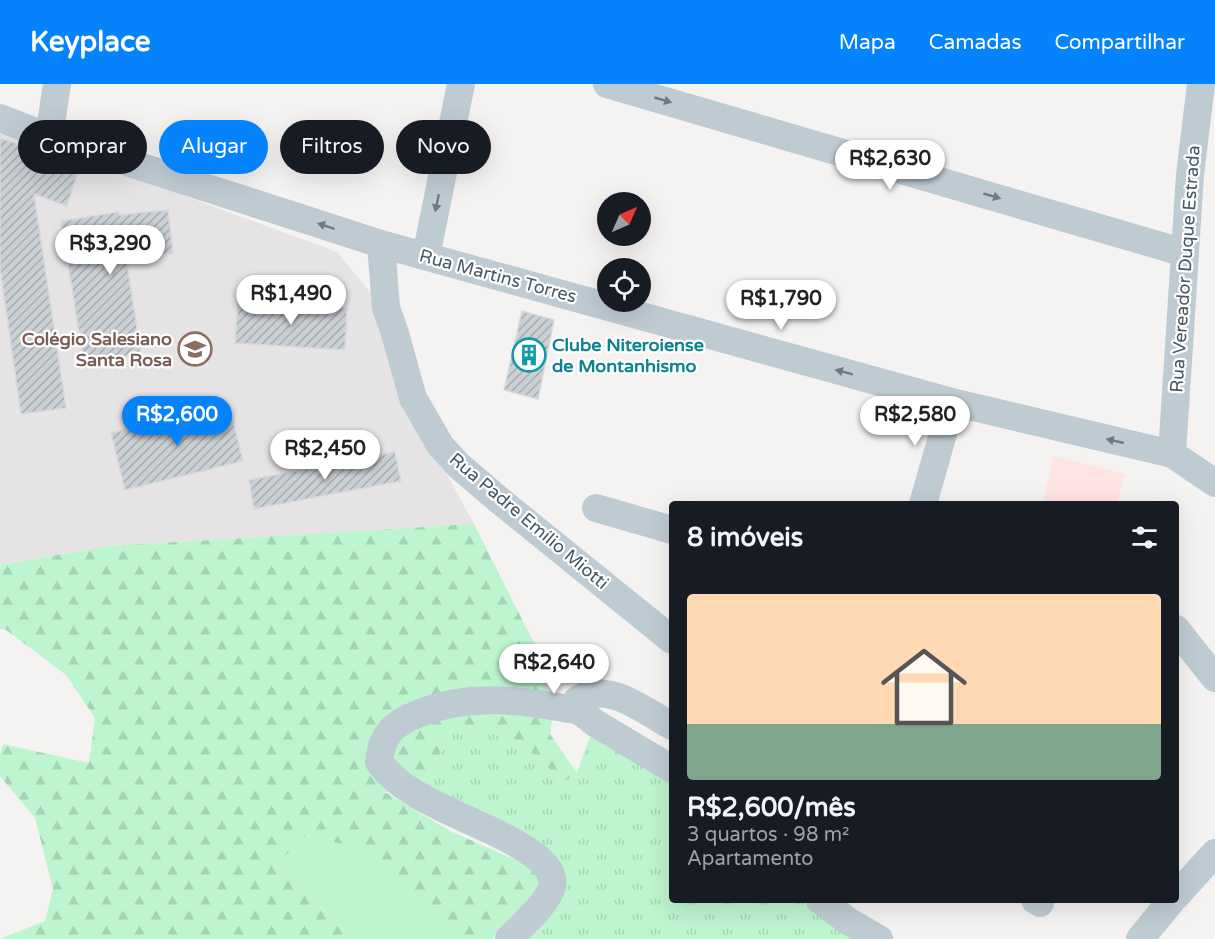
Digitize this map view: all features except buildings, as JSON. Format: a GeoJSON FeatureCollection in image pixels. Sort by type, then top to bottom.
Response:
{"type":"FeatureCollection","features":[{"type":"Feature","properties":{"kind":"street"},"geometry":{"type":"LineString","coordinates":[[52,120],[57,84]]}},
{"type":"Feature","properties":{"kind":"street"},"geometry":{"type":"LineString","coordinates":[[426,256],[461,84]]}},
{"type":"Feature","properties":{"kind":"street"},"geometry":{"type":"LineString","coordinates":[[607,84],[1185,253]]}},
{"type":"Feature","properties":{"kind":"street","name":"Rua Vereador Duque Estrada"},"geometry":{"type":"LineString","coordinates":[[1172,454],[1185,253],[1203,179],[1201,84]]}},
{"type":"Feature","properties":{"kind":"street","name":"Rua Martins Torres"},"geometry":{"type":"LineString","coordinates":[[0,118],[18,125]]}},
{"type":"Feature","properties":{"kind":"street","name":"Rua Martins Torres"},"geometry":{"type":"LineString","coordinates":[[147,169],[381,244],[952,402],[1172,454]]}},
{"type":"Feature","properties":{"kind":"street","name":"Rua Padre Emílio Miotti"},"geometry":{"type":"LineString","coordinates":[[381,244],[386,308],[413,398],[440,445],[458,465],[499,500],[669,638]]}},
{"type":"Feature","properties":{"kind":"street"},"geometry":{"type":"LineString","coordinates":[[924,501],[952,402]]}},
{"type":"Feature","properties":{"kind":"street"},"geometry":{"type":"LineString","coordinates":[[1172,454],[1215,483]]}},
{"type":"Feature","properties":{"kind":"street"},"geometry":{"type":"LineString","coordinates":[[596,508],[669,529]]}},
{"type":"Feature","properties":{"kind":"street"},"geometry":{"type":"LineString","coordinates":[[1179,633],[1215,678]]}},
{"type":"Feature","properties":{"kind":"street"},"geometry":{"type":"LineString","coordinates":[[580,711],[577,700],[585,694],[596,692],[614,695],[669,724]]}},
{"type":"Feature","properties":{"kind":"street"},"geometry":{"type":"LineString","coordinates":[[508,939],[546,899],[552,888],[553,879],[549,870],[539,859],[517,845],[414,793],[390,776],[379,762],[381,746],[387,734],[401,721],[440,705],[487,699],[530,702],[580,711],[595,723],[669,767]]}},
{"type":"Feature","properties":{"kind":"street"},"geometry":{"type":"LineString","coordinates":[[1179,893],[1215,853]]}},
{"type":"Feature","properties":{"kind":"street"},"geometry":{"type":"LineString","coordinates":[[824,903],[848,921],[879,939]]}},
{"type":"Feature","properties":{"kind":"street"},"geometry":{"type":"LineString","coordinates":[[1140,939],[1170,903]]}},
{"type":"Feature","properties":{"kind":"shaded area","name":"Colégio Salesiano Santa Rosa"},"geometry":{"type":"Polygon","coordinates":[[[0,128],[18,135],[18,174],[125,174],[337,252],[371,293],[409,405],[474,524],[109,546],[0,565],[0,128]]]}},
{"type":"Feature","properties":{"kind":"shaded area"},"geometry":{"type":"Polygon","coordinates":[[[1053,456],[1125,474],[1118,501],[1044,501],[1053,456]]]}},
{"type":"Feature","properties":{"kind":"green space"},"geometry":{"type":"Polygon","coordinates":[[[474,524],[537,649],[553,714],[550,734],[577,773],[564,782],[518,741],[456,723],[424,780],[385,792],[450,831],[525,864],[544,879],[498,936],[493,939],[456,939],[350,845],[276,867],[355,939],[0,939],[45,921],[53,889],[35,818],[0,776],[0,755],[3,744],[89,763],[95,718],[66,675],[5,629],[0,629],[0,565],[109,546],[474,524]]]}},
{"type":"Feature","properties":{"kind":"green space"},"geometry":{"type":"Polygon","coordinates":[[[456,723],[518,741],[564,782],[577,772],[595,723],[669,767],[669,903],[825,903],[879,939],[509,939],[553,879],[414,793],[424,780],[456,723]]]}},
{"type":"Feature","properties":{"kind":"green space"},"geometry":{"type":"Polygon","coordinates":[[[304,837],[350,845],[456,939],[355,939],[275,866],[304,837]]]}},
{"type":"Feature","properties":{"kind":"place","name":"Colégio Salesiano Santa Rosa"},"geometry":{"type":"Point","coordinates":[195,349]}},
{"type":"Feature","properties":{"kind":"place","name":"Clube Niteroiense de Montanhismo"},"geometry":{"type":"Point","coordinates":[529,355]}}]}
